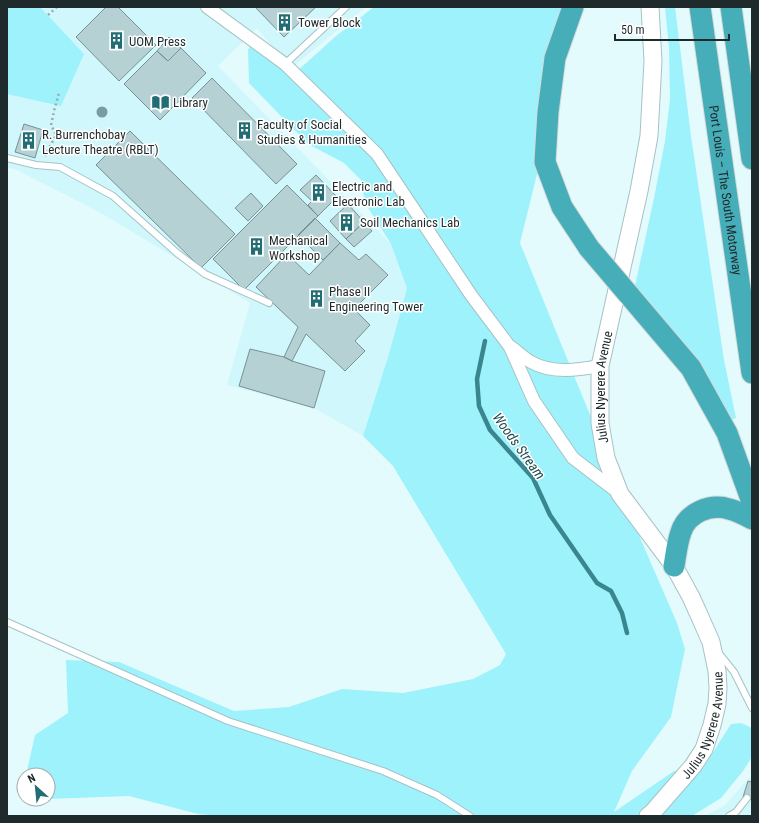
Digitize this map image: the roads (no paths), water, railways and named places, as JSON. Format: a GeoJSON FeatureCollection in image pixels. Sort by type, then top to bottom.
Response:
{"type":"FeatureCollection","features":[{"type":"Feature","properties":{"kind":"highway"},"geometry":{"type":"LineString","coordinates":[[573,7],[555,58],[548,112],[545,162],[562,207],[590,248],[691,368],[727,433],[752,502]]}},
{"type":"Feature","properties":{"kind":"highway","name":"Port Louis – The South Motorway"},"geometry":{"type":"LineString","coordinates":[[700,7],[752,373]]}},
{"type":"Feature","properties":{"kind":"highway"},"geometry":{"type":"LineString","coordinates":[[730,7],[752,159]]}},
{"type":"Feature","properties":{"kind":"highway"},"geometry":{"type":"LineString","coordinates":[[674,566],[681,532],[686,522],[698,512],[713,507],[721,507],[752,519]]}},
{"type":"Feature","properties":{"kind":"main road","name":"Julius Nyerere Avenue"},"geometry":{"type":"LineString","coordinates":[[650,7],[653,61],[649,136],[639,191],[600,366],[600,423],[606,458],[620,494],[674,566],[691,597],[711,642],[717,671],[718,688],[717,704],[704,749],[693,766],[652,815]]}},
{"type":"Feature","properties":{"kind":"street"},"geometry":{"type":"LineString","coordinates":[[208,7],[285,64],[377,154],[471,295],[510,347],[534,401],[573,458],[620,494]]}},
{"type":"Feature","properties":{"kind":"street"},"geometry":{"type":"LineString","coordinates":[[510,347],[532,363],[549,368],[573,370],[600,366]]}},
{"type":"Feature","properties":{"kind":"lane"},"geometry":{"type":"LineString","coordinates":[[285,64],[346,7]]}},
{"type":"Feature","properties":{"kind":"lane"},"geometry":{"type":"LineString","coordinates":[[7,158],[36,165],[60,167],[113,196],[177,253],[205,274],[269,303]]}},
{"type":"Feature","properties":{"kind":"lane"},"geometry":{"type":"LineString","coordinates":[[7,622],[228,721],[384,771],[437,795],[470,816]]}},
{"type":"Feature","properties":{"kind":"lane"},"geometry":{"type":"LineString","coordinates":[[711,642],[734,672],[752,708]]}},
{"type":"Feature","properties":{"kind":"lane"},"geometry":{"type":"LineString","coordinates":[[729,816],[736,812],[747,798]]}},
{"type":"Feature","properties":{"kind":"waterway","name":"Woods Stream"},"geometry":{"type":"LineString","coordinates":[[485,341],[477,379],[479,406],[490,430],[533,478],[550,515],[597,583],[611,591],[622,613],[627,633]]}},
{"type":"Feature","properties":{"kind":"place","name":"Tower Block"},"geometry":{"type":"Point","coordinates":[285,22]}},
{"type":"Feature","properties":{"kind":"place","name":"UOM Press"},"geometry":{"type":"Point","coordinates":[116,41]}},
{"type":"Feature","properties":{"kind":"place","name":"Library"},"geometry":{"type":"Point","coordinates":[160,102]}},
{"type":"Feature","properties":{"kind":"place","name":"Faculty of Social Studies & Humanities"},"geometry":{"type":"Point","coordinates":[244,131]}},
{"type":"Feature","properties":{"kind":"place","name":"R. Burrenchobay Lecture Theatre (RBLT)"},"geometry":{"type":"Point","coordinates":[29,141]}},
{"type":"Feature","properties":{"kind":"place","name":"Electric and Electronic Lab"},"geometry":{"type":"Point","coordinates":[319,193]}},
{"type":"Feature","properties":{"kind":"place","name":"Soil Mechanics Lab"},"geometry":{"type":"Point","coordinates":[347,222]}},
{"type":"Feature","properties":{"kind":"place","name":"Mechanical Workshop"},"geometry":{"type":"Point","coordinates":[256,247]}},
{"type":"Feature","properties":{"kind":"place","name":"Phase II Engineering Tower"},"geometry":{"type":"Point","coordinates":[316,298]}}]}
